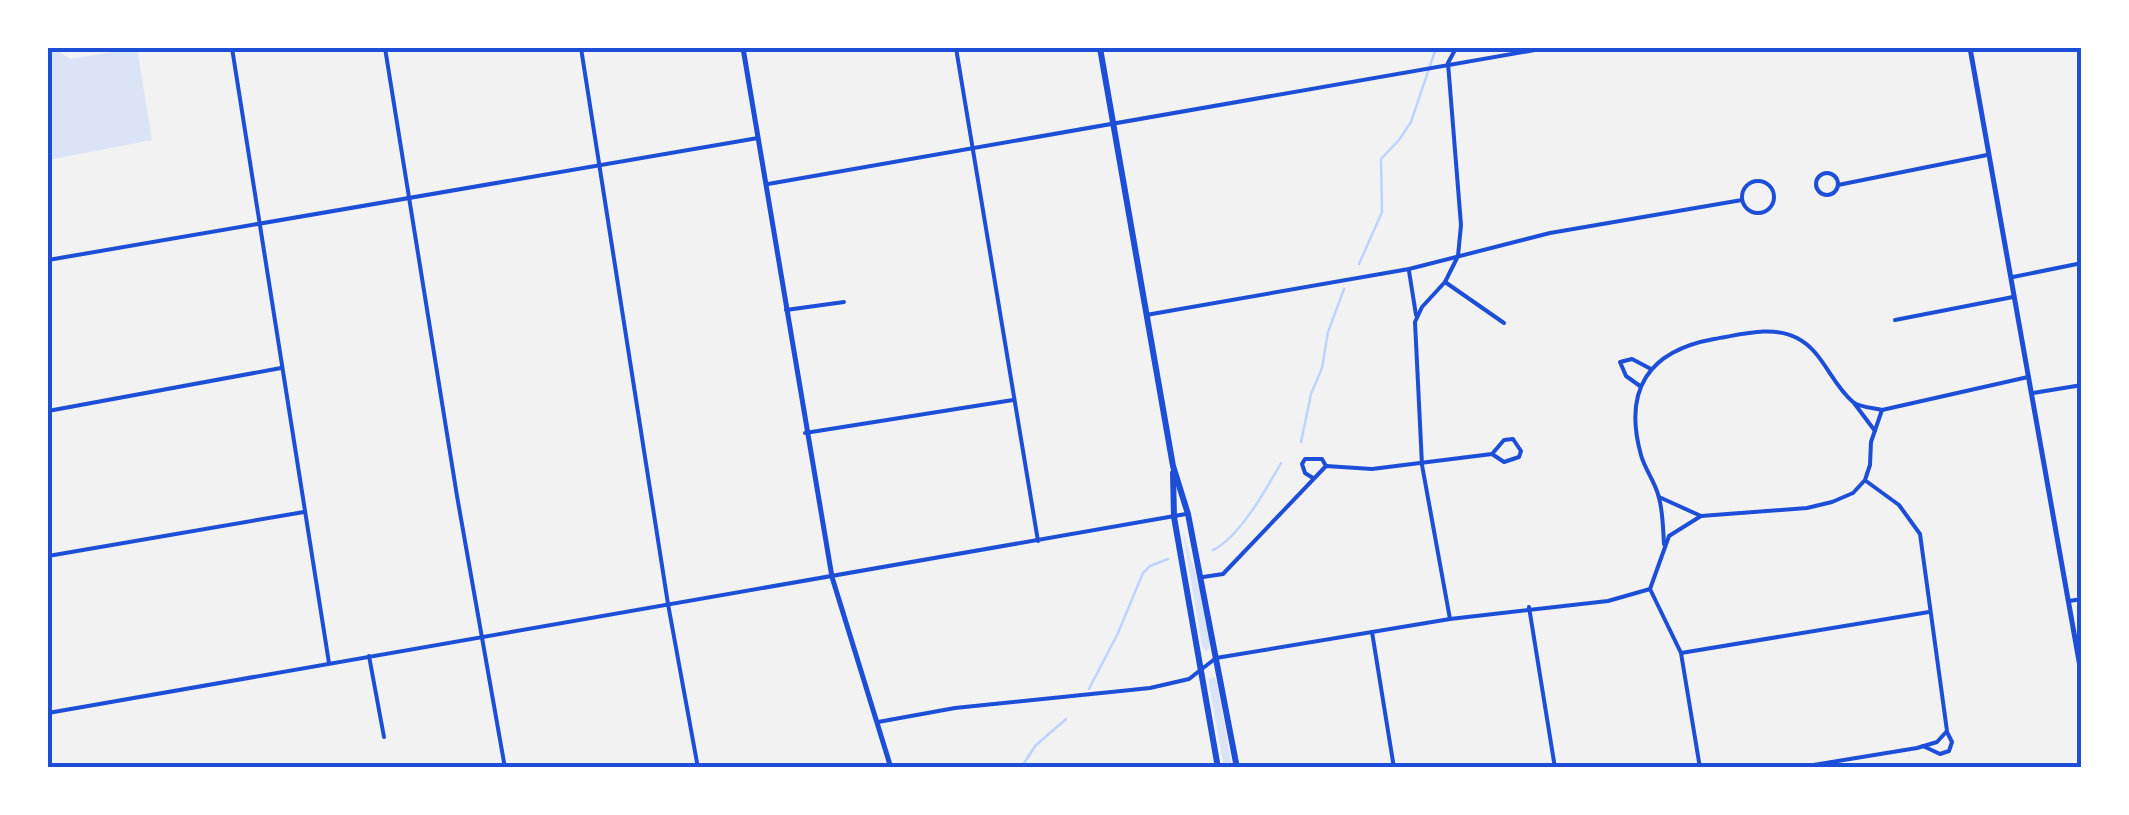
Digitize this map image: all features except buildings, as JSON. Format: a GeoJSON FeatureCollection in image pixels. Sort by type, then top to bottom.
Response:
{"type":"FeatureCollection","features":[{"type":"Feature","properties":{"kind":"main road"},"geometry":{"type":"LineString","coordinates":[[1100,48],[1173,466],[1188,514],[1236,768]]}},
{"type":"Feature","properties":{"kind":"main road"},"geometry":{"type":"LineString","coordinates":[[1173,466],[1174,517],[1218,768]]}},
{"type":"Feature","properties":{"kind":"street"},"geometry":{"type":"LineString","coordinates":[[232,48],[329,663]]}},
{"type":"Feature","properties":{"kind":"street"},"geometry":{"type":"LineString","coordinates":[[385,48],[505,768]]}},
{"type":"Feature","properties":{"kind":"street"},"geometry":{"type":"LineString","coordinates":[[581,48],[668,604],[698,768]]}},
{"type":"Feature","properties":{"kind":"street"},"geometry":{"type":"LineString","coordinates":[[743,48],[832,577],[891,768]]}},
{"type":"Feature","properties":{"kind":"street"},"geometry":{"type":"LineString","coordinates":[[956,48],[1038,541]]}},
{"type":"Feature","properties":{"kind":"street"},"geometry":{"type":"LineString","coordinates":[[1416,316],[1446,282],[1458,256],[1461,225],[1448,64],[1456,48]]}},
{"type":"Feature","properties":{"kind":"street"},"geometry":{"type":"LineString","coordinates":[[766,184],[1546,48]]}},
{"type":"Feature","properties":{"kind":"street"},"geometry":{"type":"LineString","coordinates":[[1970,48],[2082,678]]}},
{"type":"Feature","properties":{"kind":"street"},"geometry":{"type":"LineString","coordinates":[[48,260],[758,138]]}},
{"type":"Feature","properties":{"kind":"street"},"geometry":{"type":"LineString","coordinates":[[1838,186],[1834,176],[1828,174],[1821,175],[1816,184],[1824,195],[1832,194],[1838,186],[1987,155]]}},
{"type":"Feature","properties":{"kind":"street"},"geometry":{"type":"LineString","coordinates":[[1756,182],[1766,184],[1773,196],[1767,210],[1757,213],[1742,200],[1744,190],[1756,182]]}},
{"type":"Feature","properties":{"kind":"street"},"geometry":{"type":"LineString","coordinates":[[1146,315],[1409,269],[1550,233],[1742,200]]}},
{"type":"Feature","properties":{"kind":"street"},"geometry":{"type":"LineString","coordinates":[[2010,277],[2082,264]]}},
{"type":"Feature","properties":{"kind":"street"},"geometry":{"type":"LineString","coordinates":[[1409,269],[1416,316],[1422,465],[1450,619]]}},
{"type":"Feature","properties":{"kind":"street"},"geometry":{"type":"LineString","coordinates":[[1446,282],[1504,322]]}},
{"type":"Feature","properties":{"kind":"street"},"geometry":{"type":"LineString","coordinates":[[1895,320],[2013,297]]}},
{"type":"Feature","properties":{"kind":"street"},"geometry":{"type":"LineString","coordinates":[[786,310],[844,302]]}},
{"type":"Feature","properties":{"kind":"street"},"geometry":{"type":"LineString","coordinates":[[1664,544],[1659,497],[1642,458],[1636,429],[1636,396],[1652,369],[1672,352],[1693,343],[1782,332],[1809,346],[1875,431]]}},
{"type":"Feature","properties":{"kind":"street"},"geometry":{"type":"LineString","coordinates":[[1640,386],[1626,376],[1620,362],[1632,359],[1652,369]]}},
{"type":"Feature","properties":{"kind":"street"},"geometry":{"type":"LineString","coordinates":[[48,411],[281,368]]}},
{"type":"Feature","properties":{"kind":"street"},"geometry":{"type":"LineString","coordinates":[[1854,403],[1882,410],[2030,377]]}},
{"type":"Feature","properties":{"kind":"street"},"geometry":{"type":"LineString","coordinates":[[2033,393],[2082,385]]}},
{"type":"Feature","properties":{"kind":"street"},"geometry":{"type":"LineString","coordinates":[[806,434],[1015,400]]}},
{"type":"Feature","properties":{"kind":"street"},"geometry":{"type":"LineString","coordinates":[[1700,768],[1681,653],[1650,589],[1664,544],[1669,536],[1700,516],[1807,508],[1852,493],[1864,480],[1882,410]]}},
{"type":"Feature","properties":{"kind":"street"},"geometry":{"type":"LineString","coordinates":[[1200,578],[1223,574],[1326,466],[1422,465],[1492,454],[1504,440],[1513,438],[1521,450],[1518,457],[1504,462],[1492,454]]}},
{"type":"Feature","properties":{"kind":"street"},"geometry":{"type":"LineString","coordinates":[[1313,479],[1305,473],[1305,459],[1322,459],[1326,466]]}},
{"type":"Feature","properties":{"kind":"street"},"geometry":{"type":"LineString","coordinates":[[1864,480],[1899,505],[1920,534],[1925,556],[1929,612],[1947,731],[1952,742],[1950,751],[1940,754],[1923,746]]}},
{"type":"Feature","properties":{"kind":"street"},"geometry":{"type":"LineString","coordinates":[[1659,497],[1700,516]]}},
{"type":"Feature","properties":{"kind":"street"},"geometry":{"type":"LineString","coordinates":[[48,556],[304,512]]}},
{"type":"Feature","properties":{"kind":"street"},"geometry":{"type":"LineString","coordinates":[[48,713],[1188,514]]}},
{"type":"Feature","properties":{"kind":"street"},"geometry":{"type":"LineString","coordinates":[[878,722],[973,706],[1150,688],[1190,679],[1216,658],[1529,607],[1608,601],[1650,589]]}},
{"type":"Feature","properties":{"kind":"street"},"geometry":{"type":"LineString","coordinates":[[2069,601],[2082,599]]}},
{"type":"Feature","properties":{"kind":"street"},"geometry":{"type":"LineString","coordinates":[[1529,607],[1555,768]]}},
{"type":"Feature","properties":{"kind":"street"},"geometry":{"type":"LineString","coordinates":[[1681,653],[1929,612]]}},
{"type":"Feature","properties":{"kind":"street"},"geometry":{"type":"LineString","coordinates":[[1372,632],[1394,768]]}},
{"type":"Feature","properties":{"kind":"street"},"geometry":{"type":"LineString","coordinates":[[369,656],[384,737]]}},
{"type":"Feature","properties":{"kind":"street"},"geometry":{"type":"LineString","coordinates":[[1795,768],[1923,746],[1947,731]]}},
{"type":"Feature","properties":{"kind":"shaded area"},"geometry":{"type":"Polygon","coordinates":[[[48,48],[70,59],[137,48],[152,140],[48,160],[48,48]]]}},
{"type":"Feature","properties":{"kind":"shaded area"},"geometry":{"type":"Polygon","coordinates":[[[1182,528],[1200,589],[1210,644],[1207,652],[1202,646],[1182,528]]]}},
{"type":"Feature","properties":{"kind":"shaded area"},"geometry":{"type":"Polygon","coordinates":[[[1214,677],[1232,767],[1224,767],[1209,684],[1214,677]]]}},
{"type":"Feature","properties":{"kind":"waterway"},"geometry":{"type":"LineString","coordinates":[[1359,264],[1382,212],[1381,159],[1411,122],[1436,48]]}},
{"type":"Feature","properties":{"kind":"waterway"},"geometry":{"type":"LineString","coordinates":[[1301,442],[1328,332],[1344,289]]}},
{"type":"Feature","properties":{"kind":"waterway"},"geometry":{"type":"LineString","coordinates":[[1213,550],[1242,524],[1281,463]]}},
{"type":"Feature","properties":{"kind":"waterway"},"geometry":{"type":"LineString","coordinates":[[1089,689],[1143,573],[1168,559]]}},
{"type":"Feature","properties":{"kind":"waterway"},"geometry":{"type":"LineString","coordinates":[[1021,768],[1035,746],[1066,719]]}}]}
